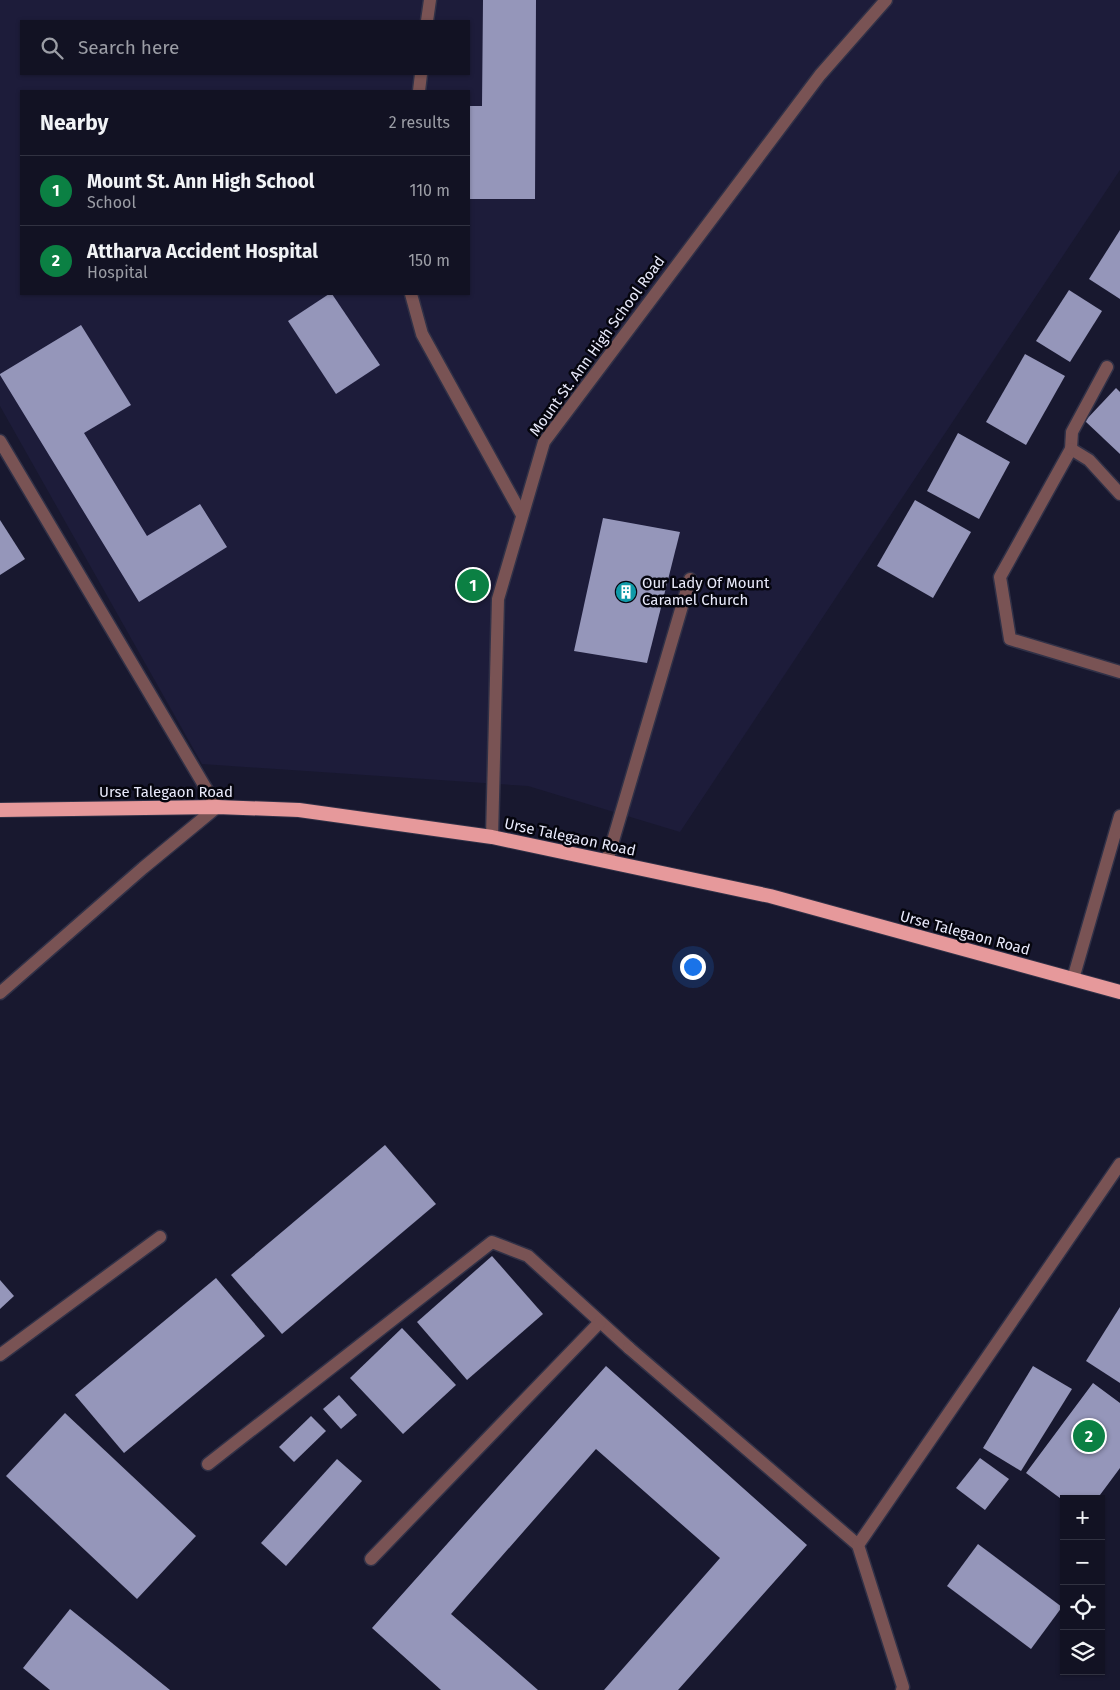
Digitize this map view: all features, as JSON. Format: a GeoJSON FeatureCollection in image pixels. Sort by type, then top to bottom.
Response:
{"type":"FeatureCollection","features":[{"type":"Feature","properties":{"kind":"highway","name":"Urse Talegaon Road"},"geometry":{"type":"LineString","coordinates":[[0,810],[218,807],[299,810],[492,837],[770,896],[1120,992]]}},
{"type":"Feature","properties":{"kind":"street"},"geometry":{"type":"LineString","coordinates":[[427,20],[430,0]]}},
{"type":"Feature","properties":{"kind":"street","name":"Mount St. Ann High School Road"},"geometry":{"type":"LineString","coordinates":[[492,837],[498,599],[544,442],[820,75],[886,0]]}},
{"type":"Feature","properties":{"kind":"street"},"geometry":{"type":"LineString","coordinates":[[419,90],[421,75]]}},
{"type":"Feature","properties":{"kind":"street"},"geometry":{"type":"LineString","coordinates":[[411,295],[422,334],[522,514]]}},
{"type":"Feature","properties":{"kind":"street"},"geometry":{"type":"LineString","coordinates":[[1107,367],[1072,432],[1071,449],[1000,577],[1010,639],[1120,672]]}},
{"type":"Feature","properties":{"kind":"street"},"geometry":{"type":"LineString","coordinates":[[0,441],[218,807],[143,868],[0,993]]}},
{"type":"Feature","properties":{"kind":"street"},"geometry":{"type":"LineString","coordinates":[[1071,449],[1089,460],[1120,494]]}},
{"type":"Feature","properties":{"kind":"street"},"geometry":{"type":"LineString","coordinates":[[606,861],[690,579]]}},
{"type":"Feature","properties":{"kind":"street"},"geometry":{"type":"LineString","coordinates":[[1073,979],[1120,816]]}},
{"type":"Feature","properties":{"kind":"street"},"geometry":{"type":"LineString","coordinates":[[858,1545],[1120,1164]]}},
{"type":"Feature","properties":{"kind":"street"},"geometry":{"type":"LineString","coordinates":[[0,1355],[160,1237]]}},
{"type":"Feature","properties":{"kind":"street"},"geometry":{"type":"LineString","coordinates":[[208,1464],[492,1242],[528,1256],[629,1348],[858,1545],[903,1687],[902,1690]]}},
{"type":"Feature","properties":{"kind":"street"},"geometry":{"type":"LineString","coordinates":[[371,1559],[600,1322]]}},
{"type":"Feature","properties":{"kind":"shaded area"},"geometry":{"type":"Polygon","coordinates":[[[0,0],[1120,0],[1120,170],[680,832],[528,786],[202,764],[0,406],[0,0]]]}},
{"type":"Feature","properties":{"kind":"building"},"geometry":{"type":"Polygon","coordinates":[[[483,0],[536,0],[535,199],[470,199],[470,106],[482,106],[483,0]]]}},
{"type":"Feature","properties":{"kind":"building"},"geometry":{"type":"Polygon","coordinates":[[[1120,230],[1120,299],[1089,279],[1120,230]]]}},
{"type":"Feature","properties":{"kind":"building"},"geometry":{"type":"Polygon","coordinates":[[[1069,290],[1102,311],[1070,362],[1036,341],[1069,290]]]}},
{"type":"Feature","properties":{"kind":"building"},"geometry":{"type":"Polygon","coordinates":[[[327,295],[333,295],[380,365],[336,394],[288,321],[327,295]]]}},
{"type":"Feature","properties":{"kind":"building"},"geometry":{"type":"Polygon","coordinates":[[[81,325],[131,405],[84,433],[147,536],[200,504],[227,547],[139,602],[0,375],[81,325]]]}},
{"type":"Feature","properties":{"kind":"building"},"geometry":{"type":"Polygon","coordinates":[[[1025,354],[1065,376],[1026,445],[986,422],[1025,354]]]}},
{"type":"Feature","properties":{"kind":"building"},"geometry":{"type":"Polygon","coordinates":[[[1116,388],[1120,392],[1120,454],[1085,421],[1116,388]]]}},
{"type":"Feature","properties":{"kind":"building"},"geometry":{"type":"Polygon","coordinates":[[[958,433],[1010,462],[979,519],[927,491],[958,433]]]}},
{"type":"Feature","properties":{"kind":"building"},"geometry":{"type":"Polygon","coordinates":[[[915,500],[971,532],[933,598],[877,566],[915,500]]]}},
{"type":"Feature","properties":{"kind":"building","name":"Our Lady Of Mount Caramel Church"},"geometry":{"type":"Polygon","coordinates":[[[603,518],[680,532],[647,663],[574,651],[603,518]]]}},
{"type":"Feature","properties":{"kind":"building"},"geometry":{"type":"Polygon","coordinates":[[[0,520],[25,559],[0,575],[0,520]]]}},
{"type":"Feature","properties":{"kind":"building"},"geometry":{"type":"Polygon","coordinates":[[[385,1145],[436,1204],[282,1334],[231,1275],[385,1145]]]}},
{"type":"Feature","properties":{"kind":"building"},"geometry":{"type":"Polygon","coordinates":[[[492,1256],[543,1314],[467,1380],[417,1322],[492,1256]]]}},
{"type":"Feature","properties":{"kind":"building"},"geometry":{"type":"Polygon","coordinates":[[[216,1278],[265,1336],[124,1453],[75,1395],[216,1278]]]}},
{"type":"Feature","properties":{"kind":"building"},"geometry":{"type":"Polygon","coordinates":[[[0,1280],[14,1296],[0,1309],[0,1280]]]}},
{"type":"Feature","properties":{"kind":"building"},"geometry":{"type":"Polygon","coordinates":[[[1120,1307],[1120,1383],[1086,1361],[1120,1307]]]}},
{"type":"Feature","properties":{"kind":"building"},"geometry":{"type":"Polygon","coordinates":[[[402,1328],[456,1385],[403,1434],[350,1378],[402,1328]]]}},
{"type":"Feature","properties":{"kind":"building"},"geometry":{"type":"Polygon","coordinates":[[[606,1366],[807,1545],[678,1690],[604,1690],[720,1558],[596,1449],[451,1614],[538,1690],[441,1690],[372,1628],[606,1366]]]}},
{"type":"Feature","properties":{"kind":"building"},"geometry":{"type":"Polygon","coordinates":[[[1033,1366],[1072,1389],[1021,1471],[983,1448],[1033,1366]]]}},
{"type":"Feature","properties":{"kind":"building"},"geometry":{"type":"Polygon","coordinates":[[[1093,1383],[1120,1403],[1120,1468],[1100,1495],[1060,1495],[1060,1498],[1026,1473],[1093,1383]]]}},
{"type":"Feature","properties":{"kind":"building"},"geometry":{"type":"Polygon","coordinates":[[[339,1395],[357,1415],[341,1429],[323,1409],[339,1395]]]}},
{"type":"Feature","properties":{"kind":"building"},"geometry":{"type":"Polygon","coordinates":[[[65,1413],[196,1536],[137,1599],[6,1476],[65,1413]]]}},
{"type":"Feature","properties":{"kind":"building"},"geometry":{"type":"Polygon","coordinates":[[[311,1416],[326,1431],[294,1462],[279,1447],[311,1416]]]}},
{"type":"Feature","properties":{"kind":"building"},"geometry":{"type":"Polygon","coordinates":[[[980,1458],[1009,1479],[985,1510],[956,1488],[980,1458]]]}},
{"type":"Feature","properties":{"kind":"building"},"geometry":{"type":"Polygon","coordinates":[[[337,1459],[362,1481],[286,1566],[261,1543],[337,1459]]]}},
{"type":"Feature","properties":{"kind":"building"},"geometry":{"type":"Polygon","coordinates":[[[978,1544],[1060,1606],[1060,1610],[1031,1649],[947,1586],[978,1544]]]}},
{"type":"Feature","properties":{"kind":"building"},"geometry":{"type":"Polygon","coordinates":[[[70,1609],[170,1690],[50,1690],[23,1668],[70,1609]]]}},
{"type":"Feature","properties":{"kind":"place","name":"Mount St. Ann High School"},"geometry":{"type":"Point","coordinates":[473,585]}},
{"type":"Feature","properties":{"kind":"place","name":"Our Lady Of Mount Caramel Church"},"geometry":{"type":"Point","coordinates":[626,592]}},
{"type":"Feature","properties":{"kind":"place","name":"Attharva Accident Hospital"},"geometry":{"type":"Point","coordinates":[1089,1436]}}]}
